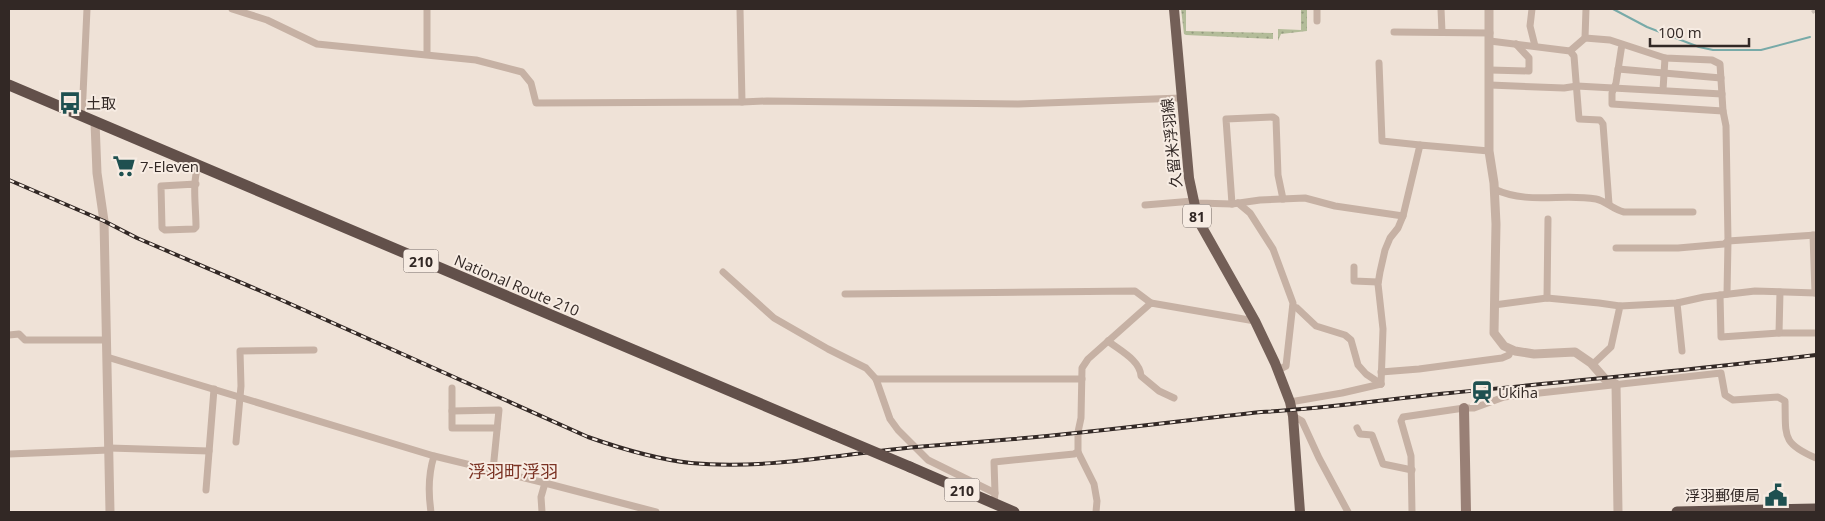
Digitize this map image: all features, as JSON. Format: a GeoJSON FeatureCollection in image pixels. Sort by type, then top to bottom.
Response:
{"type":"FeatureCollection","features":[{"type":"Feature","properties":{"kind":"highway","name":"National Route 210"},"geometry":{"type":"LineString","coordinates":[[9,85],[910,467],[994,498],[1014,512]]}},
{"type":"Feature","properties":{"kind":"highway"},"geometry":{"type":"LineString","coordinates":[[1677,512],[1814,510]]}},
{"type":"Feature","properties":{"kind":"main road","name":"久留米浮羽線"},"geometry":{"type":"LineString","coordinates":[[1174,9],[1189,178],[1198,220],[1254,322],[1278,370],[1290,402]]}},
{"type":"Feature","properties":{"kind":"main road","name":"81"},"geometry":{"type":"LineString","coordinates":[[1290,402],[1293,416],[1300,512]]}},
{"type":"Feature","properties":{"kind":"main road"},"geometry":{"type":"LineString","coordinates":[[1464,408],[1466,512]]}},
{"type":"Feature","properties":{"kind":"street"},"geometry":{"type":"LineString","coordinates":[[82,116],[87,9]]}},
{"type":"Feature","properties":{"kind":"street"},"geometry":{"type":"LineString","coordinates":[[232,9],[268,20],[317,44],[476,60],[522,72],[531,83],[536,103],[767,101],[1018,104],[1181,98]]}},
{"type":"Feature","properties":{"kind":"street"},"geometry":{"type":"LineString","coordinates":[[427,9],[427,54]]}},
{"type":"Feature","properties":{"kind":"street"},"geometry":{"type":"LineString","coordinates":[[740,9],[742,102]]}},
{"type":"Feature","properties":{"kind":"street"},"geometry":{"type":"LineString","coordinates":[[1317,9],[1317,22]]}},
{"type":"Feature","properties":{"kind":"street"},"geometry":{"type":"LineString","coordinates":[[1441,9],[1442,32]]}},
{"type":"Feature","properties":{"kind":"street"},"geometry":{"type":"LineString","coordinates":[[1489,9],[1489,151],[1496,224],[1494,333],[1504,346],[1514,351],[1534,354],[1576,352],[1593,364],[1605,379],[1616,384]]}},
{"type":"Feature","properties":{"kind":"street"},"geometry":{"type":"LineString","coordinates":[[1532,9],[1530,26],[1535,46]]}},
{"type":"Feature","properties":{"kind":"street"},"geometry":{"type":"LineString","coordinates":[[1570,51],[1584,38],[1586,9]]}},
{"type":"Feature","properties":{"kind":"street"},"geometry":{"type":"LineString","coordinates":[[1394,32],[1442,32],[1490,37],[1516,44],[1570,51],[1574,56],[1579,119],[1600,120],[1603,124],[1608,204]]}},
{"type":"Feature","properties":{"kind":"street"},"geometry":{"type":"LineString","coordinates":[[1584,38],[1610,40],[1665,58],[1712,60],[1720,64],[1723,111],[1726,126],[1728,241],[1721,337],[1779,333],[1816,333]]}},
{"type":"Feature","properties":{"kind":"street"},"geometry":{"type":"LineString","coordinates":[[1490,70],[1529,71],[1529,58],[1516,44]]}},
{"type":"Feature","properties":{"kind":"street"},"geometry":{"type":"LineString","coordinates":[[1622,44],[1612,93],[1612,104],[1723,111]]}},
{"type":"Feature","properties":{"kind":"street"},"geometry":{"type":"LineString","coordinates":[[1663,90],[1665,58]]}},
{"type":"Feature","properties":{"kind":"street"},"geometry":{"type":"LineString","coordinates":[[1379,63],[1382,141],[1489,151]]}},
{"type":"Feature","properties":{"kind":"street"},"geometry":{"type":"LineString","coordinates":[[1618,69],[1721,78]]}},
{"type":"Feature","properties":{"kind":"street"},"geometry":{"type":"LineString","coordinates":[[1490,85],[1564,88],[1577,86],[1722,94]]}},
{"type":"Feature","properties":{"kind":"street"},"geometry":{"type":"LineString","coordinates":[[1235,203],[1226,119],[1273,117],[1276,119],[1278,175],[1283,199]]}},
{"type":"Feature","properties":{"kind":"street"},"geometry":{"type":"LineString","coordinates":[[95,122],[97,173],[104,221],[110,512]]}},
{"type":"Feature","properties":{"kind":"street"},"geometry":{"type":"LineString","coordinates":[[1381,384],[1383,329],[1378,282],[1385,250],[1403,216],[1420,145]]}},
{"type":"Feature","properties":{"kind":"street"},"geometry":{"type":"LineString","coordinates":[[196,184],[161,186],[162,228],[165,230],[194,229],[196,226],[196,184],[196,173],[198,166]]}},
{"type":"Feature","properties":{"kind":"street"},"geometry":{"type":"LineString","coordinates":[[1494,189],[1522,198],[1596,199],[1608,204],[1613,209],[1624,212],[1693,212]]}},
{"type":"Feature","properties":{"kind":"street"},"geometry":{"type":"LineString","coordinates":[[1145,205],[1193,201],[1198,204],[1235,203],[1305,198],[1335,206],[1403,216]]}},
{"type":"Feature","properties":{"kind":"street"},"geometry":{"type":"LineString","coordinates":[[1235,203],[1250,213],[1273,249],[1293,303],[1286,366],[1278,370]]}},
{"type":"Feature","properties":{"kind":"street"},"geometry":{"type":"LineString","coordinates":[[1547,298],[1548,219]]}},
{"type":"Feature","properties":{"kind":"street"},"geometry":{"type":"LineString","coordinates":[[1494,305],[1547,298],[1620,306],[1677,304],[1755,291],[1815,292],[1814,235],[1728,241],[1724,244],[1678,248],[1616,248]]}},
{"type":"Feature","properties":{"kind":"street"},"geometry":{"type":"LineString","coordinates":[[1354,267],[1354,281],[1378,282]]}},
{"type":"Feature","properties":{"kind":"street"},"geometry":{"type":"LineString","coordinates":[[723,272],[774,318],[866,368],[876,379],[890,419],[907,440],[928,460],[994,498],[994,462],[1074,454],[1078,452]]}},
{"type":"Feature","properties":{"kind":"street"},"geometry":{"type":"LineString","coordinates":[[845,294],[1135,291],[1151,303],[1254,322]]}},
{"type":"Feature","properties":{"kind":"street"},"geometry":{"type":"LineString","coordinates":[[1779,333],[1780,292]]}},
{"type":"Feature","properties":{"kind":"street"},"geometry":{"type":"LineString","coordinates":[[1096,512],[1097,501],[1094,484],[1078,452],[1082,368],[1088,359],[1151,303]]}},
{"type":"Feature","properties":{"kind":"street"},"geometry":{"type":"LineString","coordinates":[[1677,304],[1682,351]]}},
{"type":"Feature","properties":{"kind":"street"},"geometry":{"type":"LineString","coordinates":[[1593,364],[1611,347],[1620,306]]}},
{"type":"Feature","properties":{"kind":"street"},"geometry":{"type":"LineString","coordinates":[[1293,307],[1297,308],[1316,326],[1345,335],[1351,340],[1358,365],[1366,374],[1381,384]]}},
{"type":"Feature","properties":{"kind":"street"},"geometry":{"type":"LineString","coordinates":[[9,335],[19,334],[25,340],[106,340]]}},
{"type":"Feature","properties":{"kind":"street"},"geometry":{"type":"LineString","coordinates":[[1108,341],[1134,361],[1140,369],[1141,376],[1160,391],[1174,398]]}},
{"type":"Feature","properties":{"kind":"street"},"geometry":{"type":"LineString","coordinates":[[1381,372],[1502,358],[1509,355],[1511,349]]}},
{"type":"Feature","properties":{"kind":"street"},"geometry":{"type":"LineString","coordinates":[[236,442],[240,397],[240,351],[314,350]]}},
{"type":"Feature","properties":{"kind":"street"},"geometry":{"type":"LineString","coordinates":[[107,357],[434,456],[656,512]]}},
{"type":"Feature","properties":{"kind":"street"},"geometry":{"type":"LineString","coordinates":[[1412,512],[1412,470],[1401,421],[1403,417],[1474,408],[1504,397],[1720,373],[1725,395],[1734,400],[1778,397],[1785,401],[1786,436],[1793,447],[1816,456]]}},
{"type":"Feature","properties":{"kind":"street"},"geometry":{"type":"LineString","coordinates":[[876,379],[1082,379]]}},
{"type":"Feature","properties":{"kind":"street"},"geometry":{"type":"LineString","coordinates":[[1290,402],[1381,384]]}},
{"type":"Feature","properties":{"kind":"street"},"geometry":{"type":"LineString","coordinates":[[1616,384],[1618,512]]}},
{"type":"Feature","properties":{"kind":"street"},"geometry":{"type":"LineString","coordinates":[[452,388],[452,428],[497,428]]}},
{"type":"Feature","properties":{"kind":"street"},"geometry":{"type":"LineString","coordinates":[[206,490],[214,389]]}},
{"type":"Feature","properties":{"kind":"street"},"geometry":{"type":"LineString","coordinates":[[452,411],[499,410],[493,470]]}},
{"type":"Feature","properties":{"kind":"street"},"geometry":{"type":"LineString","coordinates":[[1293,416],[1302,421],[1348,512]]}},
{"type":"Feature","properties":{"kind":"street"},"geometry":{"type":"LineString","coordinates":[[1357,428],[1360,434],[1372,436],[1383,464],[1412,470]]}},
{"type":"Feature","properties":{"kind":"street"},"geometry":{"type":"LineString","coordinates":[[9,454],[109,449],[209,451]]}},
{"type":"Feature","properties":{"kind":"street"},"geometry":{"type":"LineString","coordinates":[[430,512],[428,493],[429,471],[434,456]]}},
{"type":"Feature","properties":{"kind":"street"},"geometry":{"type":"LineString","coordinates":[[542,512],[541,497],[545,483]]}},
{"type":"Feature","properties":{"kind":"green space"},"geometry":{"type":"Polygon","coordinates":[[[1181,9],[1186,9],[1186,31],[1273,33],[1273,39],[1186,35],[1184,34],[1181,9]]]}},
{"type":"Feature","properties":{"kind":"green space"},"geometry":{"type":"Polygon","coordinates":[[[1301,9],[1307,9],[1307,31],[1281,34],[1278,41],[1278,29],[1301,30],[1301,9]]]}},
{"type":"Feature","properties":{"kind":"waterway"},"geometry":{"type":"LineString","coordinates":[[1613,9],[1647,27],[1699,47],[1713,50],[1761,50],[1810,37]]}},
{"type":"Feature","properties":{"kind":"railway"},"geometry":{"type":"LineString","coordinates":[[9,180],[588,437],[639,453],[691,463],[719,465],[775,463],[1816,355]]}},
{"type":"Feature","properties":{"kind":"place","name":"土取"},"geometry":{"type":"Point","coordinates":[70,103]}},
{"type":"Feature","properties":{"kind":"place","name":"7-Eleven"},"geometry":{"type":"Point","coordinates":[124,166]}},
{"type":"Feature","properties":{"kind":"place","name":"Ukiha"},"geometry":{"type":"Point","coordinates":[1482,392]}},
{"type":"Feature","properties":{"kind":"place","name":"浮羽郵便局"},"geometry":{"type":"Point","coordinates":[1776,495]}},
{"type":"Feature","properties":{"kind":"district","name":"浮羽町浮羽"},"geometry":{"type":"Point","coordinates":[513,471]}}]}
